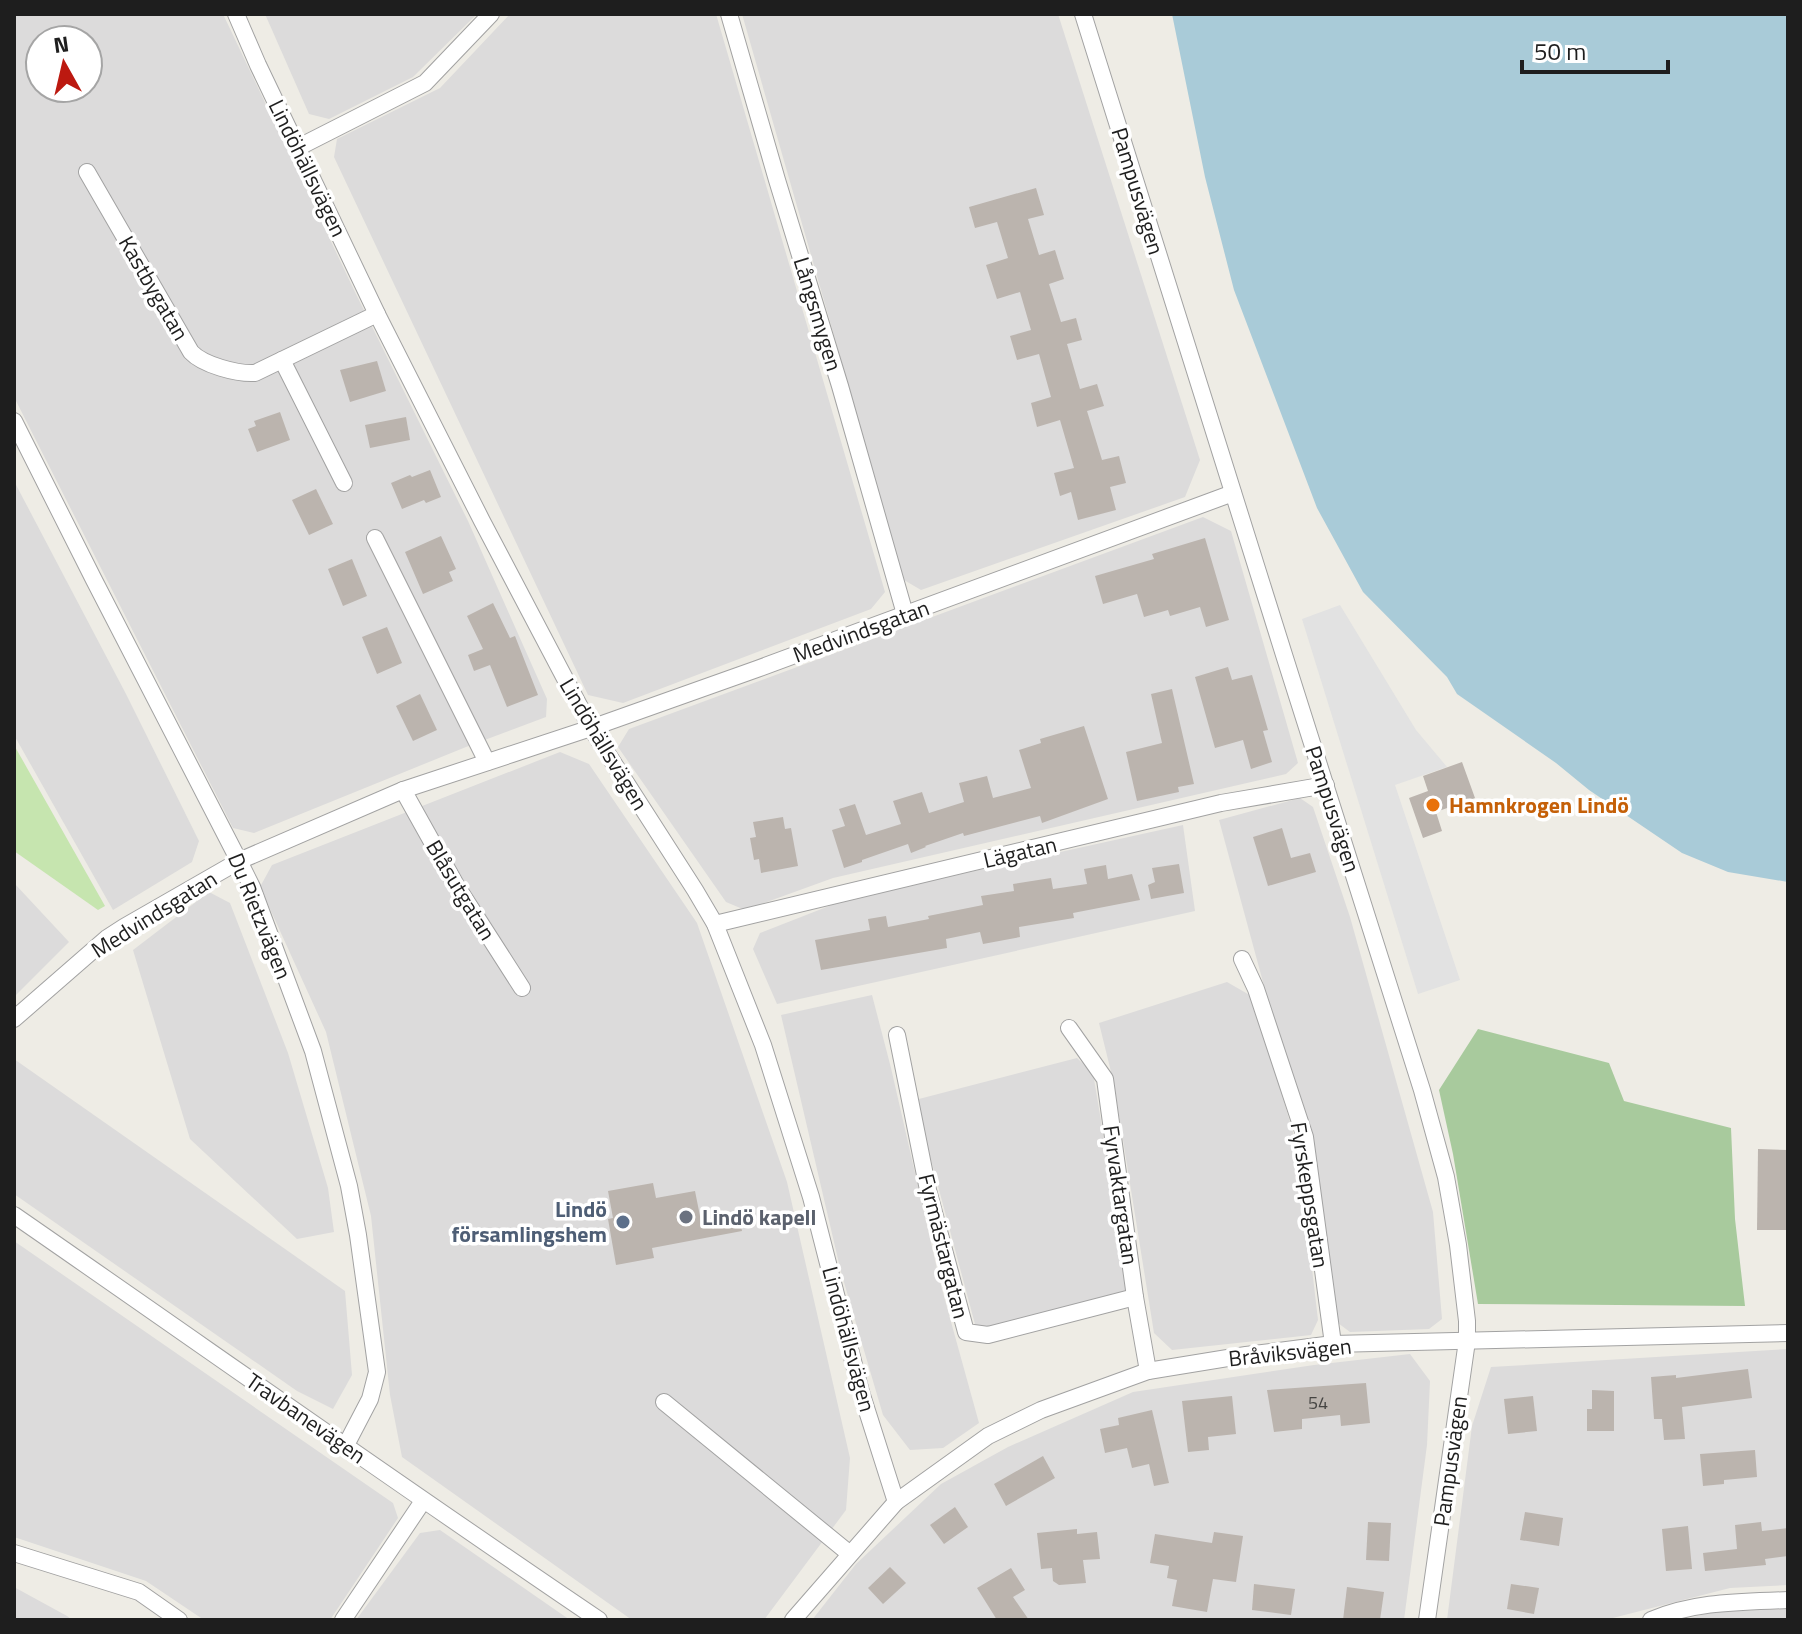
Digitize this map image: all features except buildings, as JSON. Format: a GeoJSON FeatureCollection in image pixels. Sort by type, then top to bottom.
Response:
{"type":"FeatureCollection","features":[{"type":"Feature","properties":{"kind":"street","name":"Lindöhällsvägen"},"geometry":{"type":"LineString","coordinates":[[236,14],[377,314],[482,521],[591,728],[715,924],[763,1045],[811,1197],[861,1392],[896,1502]]}},
{"type":"Feature","properties":{"kind":"street"},"geometry":{"type":"LineString","coordinates":[[299,147],[425,83],[491,14]]}},
{"type":"Feature","properties":{"kind":"street","name":"Långsmygen"},"geometry":{"type":"LineString","coordinates":[[729,14],[905,614]]}},
{"type":"Feature","properties":{"kind":"street","name":"Pampusvägen"},"geometry":{"type":"LineString","coordinates":[[1083,14],[1422,1090],[1446,1177],[1458,1245],[1467,1341],[1427,1620]]}},
{"type":"Feature","properties":{"kind":"street","name":"Kastbygatan"},"geometry":{"type":"LineString","coordinates":[[87,172],[191,352],[198,359],[243,373],[255,373],[377,314]]}},
{"type":"Feature","properties":{"kind":"street"},"geometry":{"type":"LineString","coordinates":[[282,360],[344,483]]}},
{"type":"Feature","properties":{"kind":"street","name":"Du Rietzvägen"},"geometry":{"type":"LineString","coordinates":[[14,421],[252,887],[313,1051],[349,1186],[377,1372],[370,1399],[346,1445]]}},
{"type":"Feature","properties":{"kind":"street","name":"Medvindsgatan"},"geometry":{"type":"LineString","coordinates":[[14,1019],[107,938],[239,861],[403,790],[757,669],[1233,493]]}},
{"type":"Feature","properties":{"kind":"street"},"geometry":{"type":"LineString","coordinates":[[375,538],[487,762]]}},
{"type":"Feature","properties":{"kind":"street","name":"Lägatan"},"geometry":{"type":"LineString","coordinates":[[715,924],[1221,803],[1326,785]]}},
{"type":"Feature","properties":{"kind":"street","name":"Blåsutgatan"},"geometry":{"type":"LineString","coordinates":[[403,790],[456,885],[522,988]]}},
{"type":"Feature","properties":{"kind":"street","name":"Fyrskeppsgatan"},"geometry":{"type":"LineString","coordinates":[[1242,959],[1256,989],[1305,1137],[1333,1344]]}},
{"type":"Feature","properties":{"kind":"street","name":"Fyrvaktargatan"},"geometry":{"type":"LineString","coordinates":[[1069,1028],[1105,1079],[1148,1371]]}},
{"type":"Feature","properties":{"kind":"street","name":"Fyrmästargatan"},"geometry":{"type":"LineString","coordinates":[[897,1035],[928,1190],[966,1332],[988,1335],[1135,1297]]}},
{"type":"Feature","properties":{"kind":"street","name":"Travbanevägen"},"geometry":{"type":"LineString","coordinates":[[14,1215],[599,1620]]}},
{"type":"Feature","properties":{"kind":"street","name":"Bråviksvägen"},"geometry":{"type":"LineString","coordinates":[[793,1620],[896,1502],[988,1436],[1041,1410],[1148,1371],[1333,1344],[1788,1333]]}},
{"type":"Feature","properties":{"kind":"street"},"geometry":{"type":"LineString","coordinates":[[664,1402],[850,1554]]}},
{"type":"Feature","properties":{"kind":"street"},"geometry":{"type":"LineString","coordinates":[[343,1620],[423,1501]]}},
{"type":"Feature","properties":{"kind":"street"},"geometry":{"type":"LineString","coordinates":[[14,1553],[139,1592],[179,1620]]}},
{"type":"Feature","properties":{"kind":"street"},"geometry":{"type":"LineString","coordinates":[[1651,1620],[1686,1607],[1788,1600]]}},
{"type":"Feature","properties":{"kind":"shaded area"},"geometry":{"type":"Polygon","coordinates":[[[14,14],[223,14],[468,521],[547,699],[546,717],[254,833],[233,828],[14,397],[14,14]]]}},
{"type":"Feature","properties":{"kind":"shaded area"},"geometry":{"type":"Polygon","coordinates":[[[265,14],[477,14],[413,77],[329,119],[309,114],[265,14]]]}},
{"type":"Feature","properties":{"kind":"shaded area"},"geometry":{"type":"Polygon","coordinates":[[[510,14],[716,14],[885,592],[871,609],[623,703],[588,695],[334,157],[337,139],[440,88],[510,14]]]}},
{"type":"Feature","properties":{"kind":"shaded area"},"geometry":{"type":"Polygon","coordinates":[[[742,14],[1058,14],[1200,460],[1185,497],[921,590],[904,580],[742,14]]]}},
{"type":"Feature","properties":{"kind":"shaded area"},"geometry":{"type":"Polygon","coordinates":[[[14,481],[199,841],[192,862],[113,910],[14,735],[14,481]]]}},
{"type":"Feature","properties":{"kind":"shaded area"},"geometry":{"type":"Polygon","coordinates":[[[1203,517],[1231,531],[1298,763],[1286,774],[833,878],[745,910],[726,902],[618,747],[629,729],[1203,517]]]}},
{"type":"Feature","properties":{"kind":"shaded area"},"geometry":{"type":"Polygon","coordinates":[[[1340,605],[1416,730],[1447,767],[1395,785],[1460,980],[1418,994],[1302,619],[1340,605]]]}},
{"type":"Feature","properties":{"kind":"shaded area"},"geometry":{"type":"Polygon","coordinates":[[[560,752],[589,764],[697,923],[787,1182],[850,1458],[846,1510],[764,1620],[632,1620],[402,1457],[390,1395],[371,1216],[326,1032],[260,887],[272,865],[560,752]]]}},
{"type":"Feature","properties":{"kind":"shaded area"},"geometry":{"type":"Polygon","coordinates":[[[1300,798],[1313,807],[1350,917],[1433,1212],[1442,1319],[1429,1329],[1350,1332],[1338,1323],[1305,1137],[1219,820],[1300,798]]]}},
{"type":"Feature","properties":{"kind":"shaded area"},"geometry":{"type":"Polygon","coordinates":[[[1183,825],[1195,911],[777,1004],[753,949],[760,933],[847,899],[1183,825]]]}},
{"type":"Feature","properties":{"kind":"shaded area"},"geometry":{"type":"Polygon","coordinates":[[[14,883],[69,942],[14,997],[14,883]]]}},
{"type":"Feature","properties":{"kind":"shaded area"},"geometry":{"type":"Polygon","coordinates":[[[209,892],[230,903],[288,1053],[328,1188],[334,1232],[297,1239],[190,1139],[133,950],[209,892]]]}},
{"type":"Feature","properties":{"kind":"shaded area"},"geometry":{"type":"Polygon","coordinates":[[[1227,982],[1253,997],[1298,1149],[1318,1320],[1311,1335],[1172,1350],[1154,1333],[1114,1084],[1099,1023],[1227,982]]]}},
{"type":"Feature","properties":{"kind":"shaded area"},"geometry":{"type":"Polygon","coordinates":[[[872,995],[940,1282],[979,1423],[943,1448],[910,1450],[883,1415],[841,1272],[781,1015],[872,995]]]}},
{"type":"Feature","properties":{"kind":"shaded area"},"geometry":{"type":"Polygon","coordinates":[[[1077,1058],[1093,1073],[1128,1282],[1126,1296],[992,1330],[976,1328],[915,1100],[1077,1058]]]}},
{"type":"Feature","properties":{"kind":"shaded area"},"geometry":{"type":"Polygon","coordinates":[[[14,1059],[345,1291],[352,1375],[333,1409],[297,1391],[14,1194],[14,1059]]]}},
{"type":"Feature","properties":{"kind":"shaded area"},"geometry":{"type":"Polygon","coordinates":[[[14,1241],[393,1503],[398,1518],[330,1620],[204,1620],[146,1581],[14,1537],[14,1241]]]}},
{"type":"Feature","properties":{"kind":"shaded area"},"geometry":{"type":"Polygon","coordinates":[[[1788,1349],[1788,1585],[1730,1588],[1605,1620],[1447,1620],[1472,1426],[1491,1367],[1788,1349]]]}},
{"type":"Feature","properties":{"kind":"shaded area"},"geometry":{"type":"Polygon","coordinates":[[[1410,1354],[1430,1381],[1427,1445],[1404,1620],[812,1620],[856,1564],[941,1484],[1008,1447],[1133,1392],[1410,1354]]]}},
{"type":"Feature","properties":{"kind":"shaded area"},"geometry":{"type":"Polygon","coordinates":[[[440,1530],[570,1620],[356,1620],[420,1533],[440,1530]]]}},
{"type":"Feature","properties":{"kind":"shaded area"},"geometry":{"type":"Polygon","coordinates":[[[14,1587],[67,1616],[72,1620],[14,1620],[14,1587]]]}},
{"type":"Feature","properties":{"kind":"shaded area"},"geometry":{"type":"Polygon","coordinates":[[[1788,1609],[1788,1620],[1680,1620],[1715,1612],[1788,1609]]]}},
{"type":"Feature","properties":{"kind":"green space"},"geometry":{"type":"Polygon","coordinates":[[[14,745],[105,906],[98,910],[14,851],[14,745]]]}},
{"type":"Feature","properties":{"kind":"green space"},"geometry":{"type":"Polygon","coordinates":[[[1478,1029],[1609,1063],[1624,1101],[1731,1128],[1735,1219],[1745,1306],[1478,1304],[1439,1090],[1478,1029]]]}},
{"type":"Feature","properties":{"kind":"water"},"geometry":{"type":"Polygon","coordinates":[[[1172,14],[1788,14],[1788,882],[1728,872],[1682,853],[1589,790],[1556,763],[1457,694],[1447,677],[1363,592],[1317,508],[1234,290],[1205,177],[1172,14]]]}},
{"type":"Feature","properties":{"kind":"place","name":"Hamnkrogen Lindö"},"geometry":{"type":"Point","coordinates":[1433,805]}},
{"type":"Feature","properties":{"kind":"place","name":"Lindö kapell"},"geometry":{"type":"Point","coordinates":[686,1217]}},
{"type":"Feature","properties":{"kind":"place","name":"Lindö församlingshem"},"geometry":{"type":"Point","coordinates":[623,1222]}}]}
